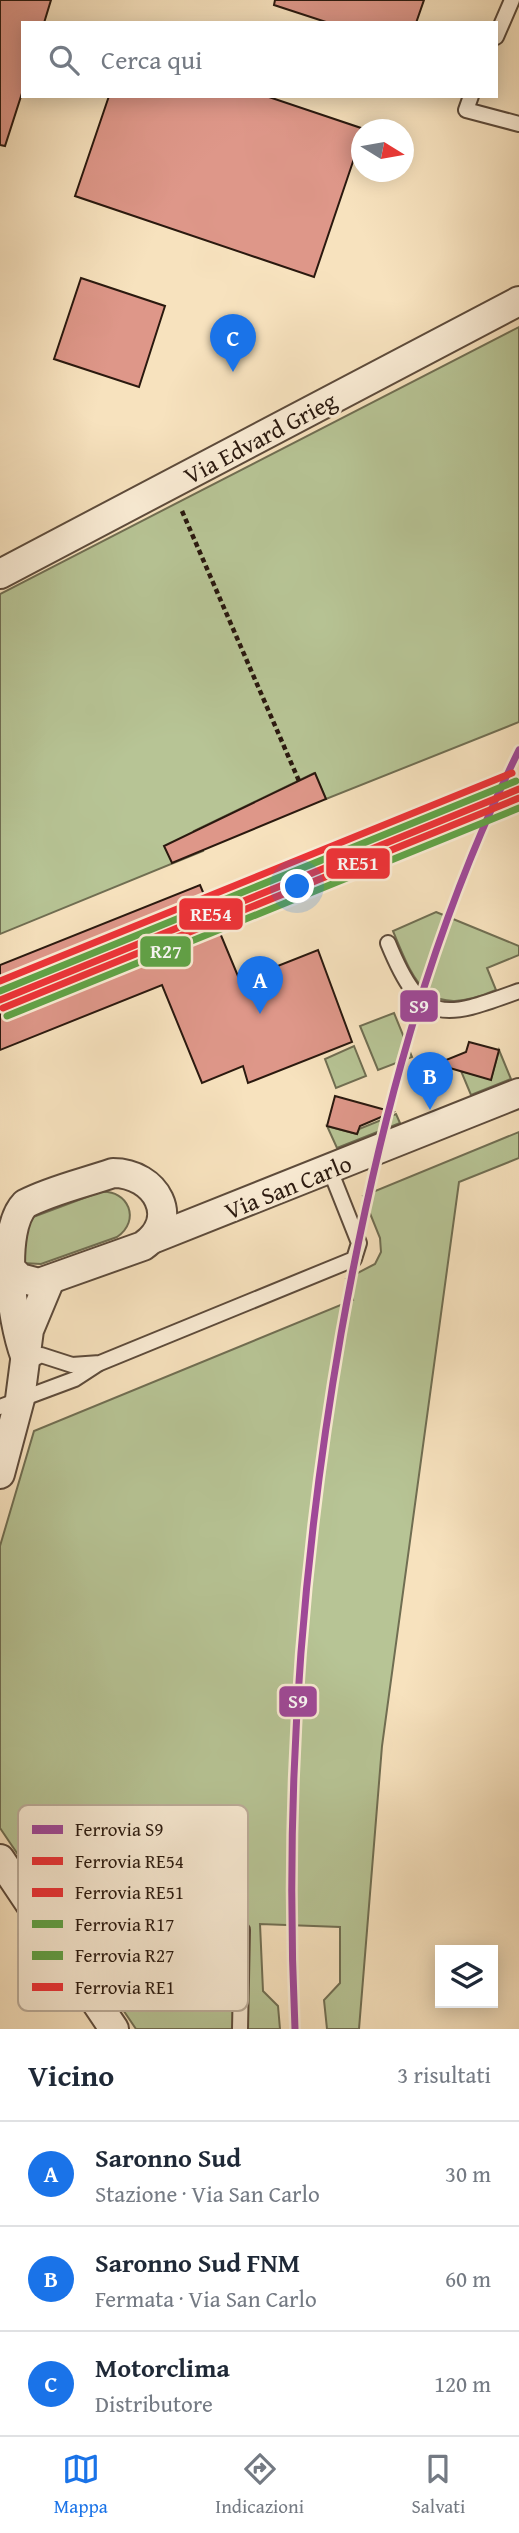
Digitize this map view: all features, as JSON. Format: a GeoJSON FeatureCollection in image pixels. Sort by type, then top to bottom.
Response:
{"type":"FeatureCollection","features":[{"type":"Feature","properties":{"kind":"street","name":"Via Edvard Grieg"},"geometry":{"type":"LineString","coordinates":[[0,574],[519,301]]}},
{"type":"Feature","properties":{"kind":"street","name":"Via San Carlo"},"geometry":{"type":"LineString","coordinates":[[49,1282],[519,1093]]}},
{"type":"Feature","properties":{"kind":"street","name":"Via San Carlo"},"geometry":{"type":"LineString","coordinates":[[3,1224],[24,1205],[113,1173],[146,1181],[155,1192],[212,1217]]}},
{"type":"Feature","properties":{"kind":"street"},"geometry":{"type":"LineString","coordinates":[[155,1192],[161,1215],[155,1238]]}},
{"type":"Feature","properties":{"kind":"street"},"geometry":{"type":"LineString","coordinates":[[3,1224],[2,1260],[11,1317],[30,1354]]}},
{"type":"Feature","properties":{"kind":"street"},"geometry":{"type":"LineString","coordinates":[[0,1474],[10,1403],[30,1354],[49,1282],[19,1278],[2,1260]]}},
{"type":"Feature","properties":{"kind":"street"},"geometry":{"type":"LineString","coordinates":[[0,1859],[18,1886]]}},
{"type":"Feature","properties":{"kind":"street"},"geometry":{"type":"LineString","coordinates":[[102,2011],[114,2029]]}},
{"type":"Feature","properties":{"kind":"lane"},"geometry":{"type":"LineString","coordinates":[[498,32],[512,0]]}},
{"type":"Feature","properties":{"kind":"lane"},"geometry":{"type":"LineString","coordinates":[[470,98],[466,110],[519,124]]}},
{"type":"Feature","properties":{"kind":"lane"},"geometry":{"type":"LineString","coordinates":[[388,943],[411,991],[431,1005],[461,1011],[519,990]]}},
{"type":"Feature","properties":{"kind":"lane"},"geometry":{"type":"LineString","coordinates":[[10,1403],[75,1379],[100,1363],[354,1259],[359,1243],[330,1170]]}},
{"type":"Feature","properties":{"kind":"lane"},"geometry":{"type":"LineString","coordinates":[[30,1354],[72,1366],[100,1363]]}},
{"type":"Feature","properties":{"kind":"lane"},"geometry":{"type":"LineString","coordinates":[[240,2011],[240,2029]]}},
{"type":"Feature","properties":{"kind":"path"},"geometry":{"type":"LineString","coordinates":[[171,485],[299,781]]}},
{"type":"Feature","properties":{"kind":"green space"},"geometry":{"type":"Polygon","coordinates":[[[519,327],[519,722],[326,799],[314,773],[194,831],[203,851],[0,934],[0,594],[519,327]]]}},
{"type":"Feature","properties":{"kind":"green space"},"geometry":{"type":"Polygon","coordinates":[[[436,912],[519,946],[519,955],[487,968],[496,990],[454,1001],[440,999],[418,982],[393,931],[436,912]]]}},
{"type":"Feature","properties":{"kind":"green space"},"geometry":{"type":"Polygon","coordinates":[[[394,1013],[412,1057],[378,1070],[360,1026],[394,1013]]]}},
{"type":"Feature","properties":{"kind":"green space"},"geometry":{"type":"Polygon","coordinates":[[[354,1046],[366,1076],[336,1088],[325,1059],[354,1046]]]}},
{"type":"Feature","properties":{"kind":"green space"},"geometry":{"type":"Polygon","coordinates":[[[499,1050],[511,1079],[471,1095],[461,1071],[491,1079],[499,1050]]]}},
{"type":"Feature","properties":{"kind":"green space"},"geometry":{"type":"Polygon","coordinates":[[[396,1114],[400,1123],[337,1148],[327,1126],[357,1134],[359,1129],[396,1114]]]}},
{"type":"Feature","properties":{"kind":"green space"},"geometry":{"type":"Polygon","coordinates":[[[519,1132],[519,1158],[459,1182],[382,1746],[359,2029],[327,2029],[324,2000],[340,1983],[340,1927],[260,1924],[263,1991],[278,2006],[280,2029],[136,2029],[124,2011],[248,2011],[248,1805],[18,1805],[18,1855],[0,1828],[0,1546],[34,1431],[353,1300],[346,1279],[375,1264],[381,1252],[380,1238],[363,1196],[519,1132]]]}},
{"type":"Feature","properties":{"kind":"green space"},"geometry":{"type":"Polygon","coordinates":[[[100,1192],[110,1192],[118,1196],[128,1207],[129,1223],[117,1237],[41,1264],[22,1263],[25,1220],[100,1192]]]}},
{"type":"Feature","properties":{"kind":"building"},"geometry":{"type":"Polygon","coordinates":[[[0,0],[51,0],[45,21],[21,21],[21,96],[5,146],[0,145],[0,0]]]}},
{"type":"Feature","properties":{"kind":"building"},"geometry":{"type":"Polygon","coordinates":[[[275,0],[424,0],[417,21],[323,21],[274,5],[275,0]]]}},
{"type":"Feature","properties":{"kind":"building"},"geometry":{"type":"Polygon","coordinates":[[[108,98],[272,98],[351,125],[351,167],[314,277],[75,196],[108,98]]]}},
{"type":"Feature","properties":{"kind":"building"},"geometry":{"type":"Polygon","coordinates":[[[81,278],[165,306],[139,387],[54,359],[81,278]]]}},
{"type":"Feature","properties":{"kind":"building"},"geometry":{"type":"Polygon","coordinates":[[[315,773],[326,799],[172,863],[164,846],[315,773]]]}},
{"type":"Feature","properties":{"kind":"building"},"geometry":{"type":"Polygon","coordinates":[[[200,885],[240,981],[318,950],[352,1042],[248,1083],[243,1066],[202,1083],[162,985],[0,1050],[0,965],[200,885]]]}},
{"type":"Feature","properties":{"kind":"building"},"geometry":{"type":"Polygon","coordinates":[[[469,1042],[499,1050],[491,1080],[436,1064],[466,1052],[469,1042]]]}},
{"type":"Feature","properties":{"kind":"building"},"geometry":{"type":"Polygon","coordinates":[[[335,1096],[393,1112],[360,1126],[357,1134],[327,1126],[335,1096]]]}},
{"type":"Feature","properties":{"kind":"rail line","name":"S9"},"geometry":{"type":"LineString","coordinates":[[295,2029],[292,1854],[299,1680],[315,1507],[341,1334],[371,1183],[409,1035],[458,891],[519,750]]}},
{"type":"Feature","properties":{"kind":"rail line","name":"RE1"},"geometry":{"type":"LineString","coordinates":[[0,981],[512,773]]}},
{"type":"Feature","properties":{"kind":"rail line","name":"R17"},"geometry":{"type":"LineString","coordinates":[[0,991],[516,781]]}},
{"type":"Feature","properties":{"kind":"rail line","name":"RE54"},"geometry":{"type":"LineString","coordinates":[[0,1000],[519,789]]}},
{"type":"Feature","properties":{"kind":"rail line","name":"RE51"},"geometry":{"type":"LineString","coordinates":[[3,1008],[519,798]]}},
{"type":"Feature","properties":{"kind":"rail line","name":"R27"},"geometry":{"type":"LineString","coordinates":[[7,1016],[519,808]]}},
{"type":"Feature","properties":{"kind":"place","name":"Motorclima"},"geometry":{"type":"Point","coordinates":[233,372]}},
{"type":"Feature","properties":{"kind":"place","name":"Saronno Sud"},"geometry":{"type":"Point","coordinates":[260,1014]}},
{"type":"Feature","properties":{"kind":"place","name":"Saronno Sud FNM"},"geometry":{"type":"Point","coordinates":[430,1110]}}]}
